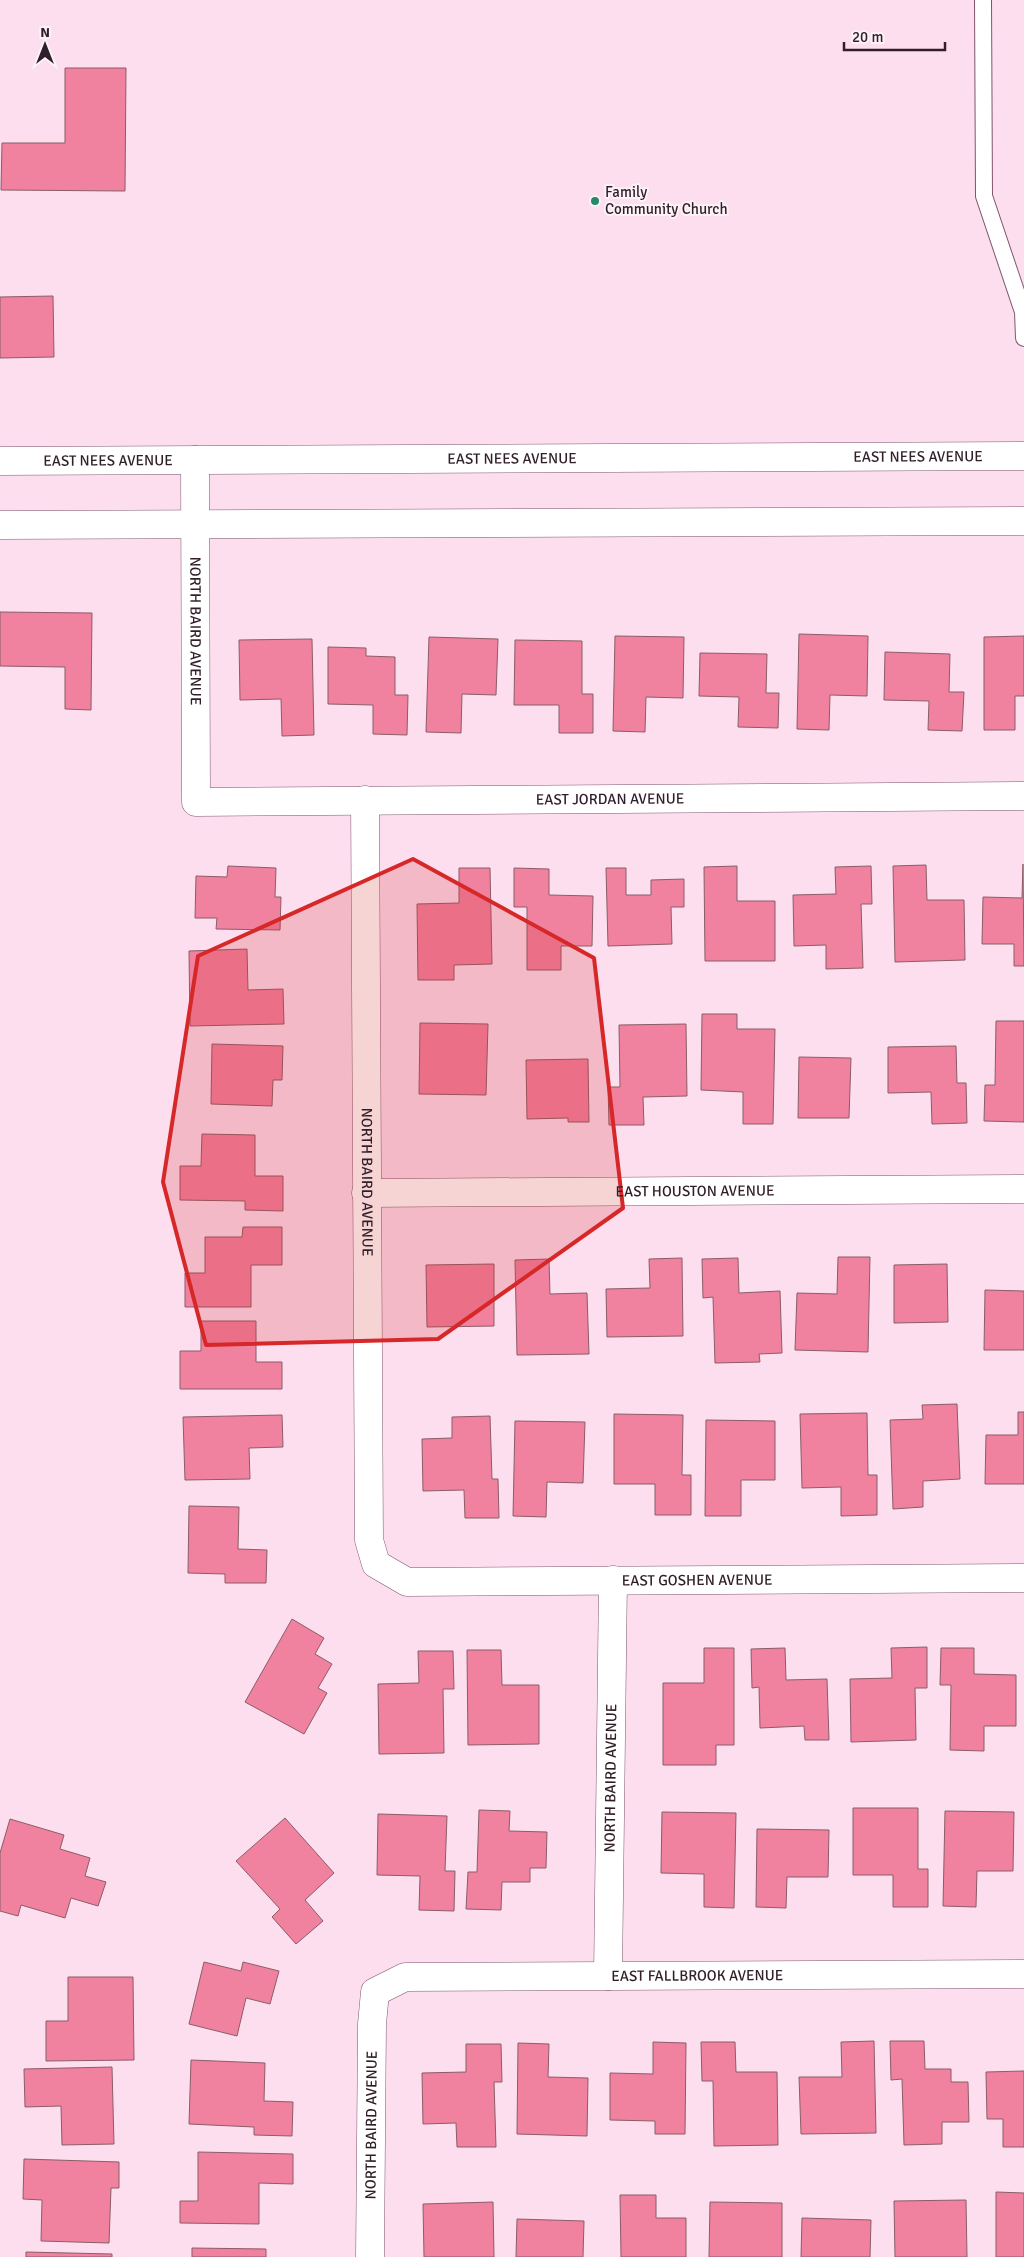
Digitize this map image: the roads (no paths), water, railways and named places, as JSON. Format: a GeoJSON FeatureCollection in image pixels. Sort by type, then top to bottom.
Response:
{"type":"FeatureCollection","features":[{"type":"Feature","properties":{"kind":"street","name":"EAST NEES AVENUE"},"geometry":{"type":"LineString","coordinates":[[0,461],[1024,456]]}},
{"type":"Feature","properties":{"kind":"street","name":"NORTH BAIRD AVENUE"},"geometry":{"type":"LineString","coordinates":[[195,460],[196,802]]}},
{"type":"Feature","properties":{"kind":"street"},"geometry":{"type":"LineString","coordinates":[[967,521],[1024,509]]}},
{"type":"Feature","properties":{"kind":"street"},"geometry":{"type":"LineString","coordinates":[[0,525],[1024,521]]}},
{"type":"Feature","properties":{"kind":"street","name":"EAST JORDAN AVENUE"},"geometry":{"type":"LineString","coordinates":[[196,802],[1024,796]]}},
{"type":"Feature","properties":{"kind":"street","name":"NORTH BAIRD AVENUE"},"geometry":{"type":"LineString","coordinates":[[364,800],[369,1540],[376,1564]]}},
{"type":"Feature","properties":{"kind":"street","name":"EAST HOUSTON AVENUE"},"geometry":{"type":"LineString","coordinates":[[366,1193],[1024,1189]]}},
{"type":"Feature","properties":{"kind":"street","name":"EAST GOSHEN AVENUE"},"geometry":{"type":"LineString","coordinates":[[376,1564],[407,1582],[1024,1578]]}},
{"type":"Feature","properties":{"kind":"street","name":"NORTH BAIRD AVENUE"},"geometry":{"type":"LineString","coordinates":[[608,1976],[613,1580]]}},
{"type":"Feature","properties":{"kind":"street","name":"EAST FALLBROOK AVENUE"},"geometry":{"type":"LineString","coordinates":[[375,1992],[405,1977],[1024,1974]]}},
{"type":"Feature","properties":{"kind":"street","name":"NORTH BAIRD AVENUE"},"geometry":{"type":"LineString","coordinates":[[370,2257],[372,2024],[375,1992]]}},
{"type":"Feature","properties":{"kind":"lane"},"geometry":{"type":"LineString","coordinates":[[983,0],[984,196],[1023,312],[1024,338]]}},
{"type":"Feature","properties":{"kind":"place","name":"Family Community Church"},"geometry":{"type":"Point","coordinates":[595,201]}}]}
